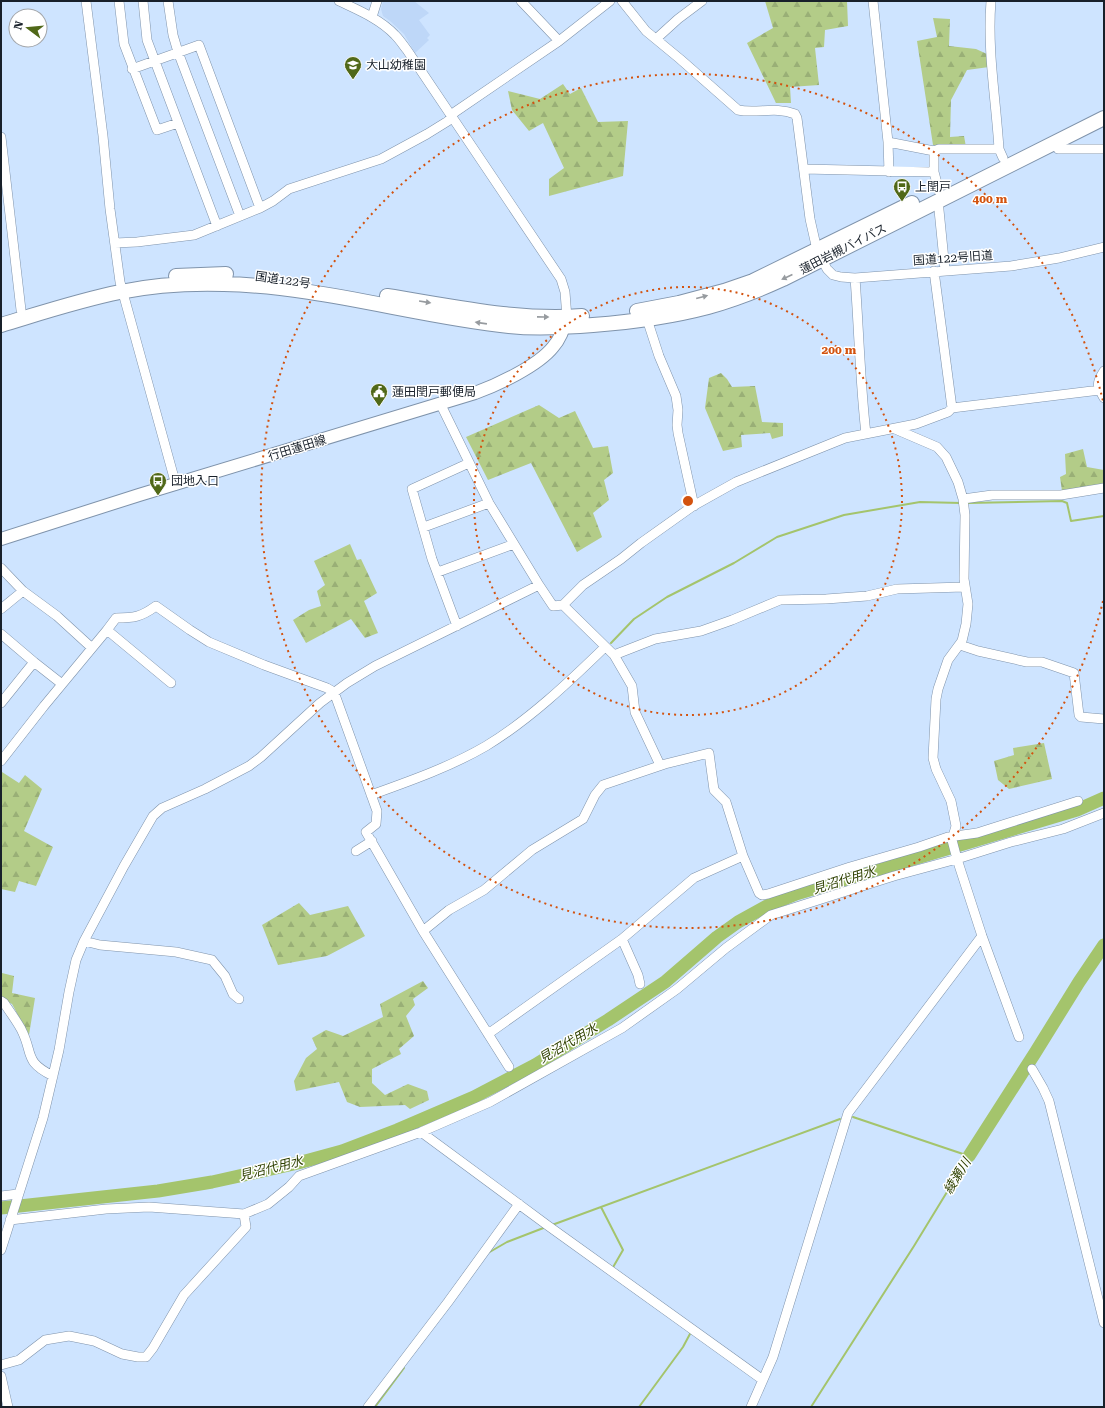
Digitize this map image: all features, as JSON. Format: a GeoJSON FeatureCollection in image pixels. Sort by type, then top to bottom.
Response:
{"type":"FeatureCollection","features":[{"type":"Feature","properties":{"kind":"highway","name":"蓮田岩槻バイパス"},"geometry":{"type":"LineString","coordinates":[[938,196],[1001,154],[1104,107]]}},
{"type":"Feature","properties":{"kind":"highway","name":"蓮田岩槻バイパス"},"geometry":{"type":"LineString","coordinates":[[565,322],[622,323],[647,319],[708,307],[763,288],[820,255],[938,196],[1104,118]]}},
{"type":"Feature","properties":{"kind":"highway","name":"蓮田岩槻バイパス"},"geometry":{"type":"LineString","coordinates":[[565,322],[679,303],[724,291],[820,255]]}},
{"type":"Feature","properties":{"kind":"highway","name":"国道122号"},"geometry":{"type":"LineString","coordinates":[[1,325],[152,278],[199,274],[251,275],[279,278],[509,315],[565,322]]}},
{"type":"Feature","properties":{"kind":"highway","name":"国道122号"},"geometry":{"type":"LineString","coordinates":[[1,315],[67,295],[121,287]]}},
{"type":"Feature","properties":{"kind":"main road","name":"行田蓮田線"},"geometry":{"type":"LineString","coordinates":[[1,539],[440,403],[476,394],[495,386],[540,359],[552,348],[565,322]]}},
{"type":"Feature","properties":{"kind":"street"},"geometry":{"type":"LineString","coordinates":[[86,1],[121,287],[176,485]]}},
{"type":"Feature","properties":{"kind":"street"},"geometry":{"type":"LineString","coordinates":[[119,1],[124,44],[132,69],[157,130],[178,123]]}},
{"type":"Feature","properties":{"kind":"street"},"geometry":{"type":"LineString","coordinates":[[143,1],[147,40],[217,226]]}},
{"type":"Feature","properties":{"kind":"street"},"geometry":{"type":"LineString","coordinates":[[168,1],[173,35],[178,52],[240,216]]}},
{"type":"Feature","properties":{"kind":"street"},"geometry":{"type":"LineString","coordinates":[[339,1],[372,17],[395,35],[452,116],[561,279],[565,292],[565,322]]}},
{"type":"Feature","properties":{"kind":"street"},"geometry":{"type":"LineString","coordinates":[[372,17],[377,1]]}},
{"type":"Feature","properties":{"kind":"street"},"geometry":{"type":"LineString","coordinates":[[521,1],[559,41]]}},
{"type":"Feature","properties":{"kind":"street"},"geometry":{"type":"LineString","coordinates":[[115,243],[137,242],[194,235],[260,208],[289,189],[381,159],[448,121],[455,112],[559,41],[610,1]]}},
{"type":"Feature","properties":{"kind":"street"},"geometry":{"type":"LineString","coordinates":[[622,1],[634,18],[646,31],[738,110],[780,110],[795,114],[797,118],[810,219],[820,255]]}},
{"type":"Feature","properties":{"kind":"street"},"geometry":{"type":"LineString","coordinates":[[656,39],[678,19],[702,1]]}},
{"type":"Feature","properties":{"kind":"street"},"geometry":{"type":"LineString","coordinates":[[873,1],[888,142],[889,172]]}},
{"type":"Feature","properties":{"kind":"street"},"geometry":{"type":"LineString","coordinates":[[888,142],[934,151],[939,149],[1001,154],[990,52],[991,1]]}},
{"type":"Feature","properties":{"kind":"street"},"geometry":{"type":"LineString","coordinates":[[132,69],[199,45],[260,208]]}},
{"type":"Feature","properties":{"kind":"street"},"geometry":{"type":"LineString","coordinates":[[1,137],[21,310]]}},
{"type":"Feature","properties":{"kind":"street"},"geometry":{"type":"LineString","coordinates":[[1054,142],[1058,149],[1104,149]]}},
{"type":"Feature","properties":{"kind":"street"},"geometry":{"type":"LineString","coordinates":[[934,151],[934,172],[938,196],[945,270]]}},
{"type":"Feature","properties":{"kind":"street"},"geometry":{"type":"LineString","coordinates":[[804,169],[934,172]]}},
{"type":"Feature","properties":{"kind":"street","name":"国道122号旧道"},"geometry":{"type":"LineString","coordinates":[[820,255],[827,269],[833,275],[855,278],[1032,263],[1104,247]]}},
{"type":"Feature","properties":{"kind":"street"},"geometry":{"type":"LineString","coordinates":[[934,271],[952,408]]}},
{"type":"Feature","properties":{"kind":"street"},"geometry":{"type":"LineString","coordinates":[[855,278],[860,340],[861,389],[866,434]]}},
{"type":"Feature","properties":{"kind":"street"},"geometry":{"type":"LineString","coordinates":[[647,319],[659,356],[676,396],[678,410],[678,433],[694,506]]}},
{"type":"Feature","properties":{"kind":"street"},"geometry":{"type":"LineString","coordinates":[[1104,371],[1099,379],[1098,385],[1104,398]]}},
{"type":"Feature","properties":{"kind":"street"},"geometry":{"type":"LineString","coordinates":[[440,403],[489,503],[553,606],[563,605],[583,585],[694,506],[736,482],[844,438],[916,424],[948,412],[952,408],[1100,390]]}},
{"type":"Feature","properties":{"kind":"street"},"geometry":{"type":"LineString","coordinates":[[895,429],[923,440],[942,452],[953,468],[963,499],[965,515],[964,587],[968,604],[966,624],[960,644],[948,660],[938,689],[933,758],[936,769],[952,801],[956,826],[952,838],[956,855],[982,936],[1019,1037]]}},
{"type":"Feature","properties":{"kind":"street"},"geometry":{"type":"LineString","coordinates":[[457,626],[432,558],[412,489],[469,463]]}},
{"type":"Feature","properties":{"kind":"street"},"geometry":{"type":"LineString","coordinates":[[963,499],[992,495],[1061,495],[1104,488]]}},
{"type":"Feature","properties":{"kind":"street"},"geometry":{"type":"LineString","coordinates":[[424,527],[489,503]]}},
{"type":"Feature","properties":{"kind":"street"},"geometry":{"type":"LineString","coordinates":[[438,572],[514,544]]}},
{"type":"Feature","properties":{"kind":"street"},"geometry":{"type":"LineString","coordinates":[[1,568],[23,590],[57,616],[92,648]]}},
{"type":"Feature","properties":{"kind":"street"},"geometry":{"type":"LineString","coordinates":[[1,1250],[43,1118],[59,1050],[76,960],[124,866],[153,816],[162,808],[205,789],[249,766],[261,757],[320,703],[334,692],[375,666],[539,585]]}},
{"type":"Feature","properties":{"kind":"street"},"geometry":{"type":"LineString","coordinates":[[614,655],[655,639],[701,630],[732,620],[780,600],[826,600],[867,596],[897,589],[964,587]]}},
{"type":"Feature","properties":{"kind":"street"},"geometry":{"type":"LineString","coordinates":[[1,609],[23,590]]}},
{"type":"Feature","properties":{"kind":"street"},"geometry":{"type":"LineString","coordinates":[[563,605],[614,655],[632,686],[635,712],[660,765]]}},
{"type":"Feature","properties":{"kind":"street"},"geometry":{"type":"LineString","coordinates":[[1,761],[116,618],[138,617],[156,606],[214,645],[334,692],[377,811],[376,824],[366,832],[423,932],[510,1067]]}},
{"type":"Feature","properties":{"kind":"street"},"geometry":{"type":"LineString","coordinates":[[107,630],[171,683]]}},
{"type":"Feature","properties":{"kind":"street"},"geometry":{"type":"LineString","coordinates":[[1,634],[62,684]]}},
{"type":"Feature","properties":{"kind":"street"},"geometry":{"type":"LineString","coordinates":[[960,644],[978,651],[1027,662],[1042,662],[1074,673],[1079,714],[1081,718],[1104,719]]}},
{"type":"Feature","properties":{"kind":"street"},"geometry":{"type":"LineString","coordinates":[[371,795],[430,773],[485,747],[511,730],[578,674],[605,647]]}},
{"type":"Feature","properties":{"kind":"street"},"geometry":{"type":"LineString","coordinates":[[1,704],[34,662]]}},
{"type":"Feature","properties":{"kind":"street"},"geometry":{"type":"LineString","coordinates":[[423,932],[449,910],[484,890],[532,850],[583,819],[595,795],[603,785],[660,765],[709,753],[714,790],[726,802],[743,856],[759,893],[762,895],[820,876],[952,838],[977,833],[1078,801]]}},
{"type":"Feature","properties":{"kind":"street"},"geometry":{"type":"LineString","coordinates":[[11,1218],[106,1209],[149,1207],[244,1214],[268,1204],[289,1187],[298,1176],[421,1132],[490,1102],[622,1028],[677,989],[726,948],[771,915],[956,855],[1063,829],[1104,813]]}},
{"type":"Feature","properties":{"kind":"street"},"geometry":{"type":"LineString","coordinates":[[356,851],[372,841]]}},
{"type":"Feature","properties":{"kind":"street"},"geometry":{"type":"LineString","coordinates":[[488,1034],[622,939],[694,878],[743,856]]}},
{"type":"Feature","properties":{"kind":"street"},"geometry":{"type":"LineString","coordinates":[[751,1407],[773,1356],[848,1113],[982,936]]}},
{"type":"Feature","properties":{"kind":"street"},"geometry":{"type":"LineString","coordinates":[[622,939],[638,975],[640,984]]}},
{"type":"Feature","properties":{"kind":"street"},"geometry":{"type":"LineString","coordinates":[[84,942],[100,945],[176,952],[212,960],[225,976],[233,994],[239,999]]}},
{"type":"Feature","properties":{"kind":"street"},"geometry":{"type":"LineString","coordinates":[[1,1002],[4,1003],[21,1029],[28,1046],[30,1057],[36,1066],[40,1070],[53,1076]]}},
{"type":"Feature","properties":{"kind":"street"},"geometry":{"type":"LineString","coordinates":[[1032,1069],[1049,1101],[1104,1323]]}},
{"type":"Feature","properties":{"kind":"street"},"geometry":{"type":"LineString","coordinates":[[421,1132],[763,1380]]}},
{"type":"Feature","properties":{"kind":"street"},"geometry":{"type":"LineString","coordinates":[[1,1196],[18,1196]]}},
{"type":"Feature","properties":{"kind":"street"},"geometry":{"type":"LineString","coordinates":[[368,1407],[448,1302],[519,1204]]}},
{"type":"Feature","properties":{"kind":"street"},"geometry":{"type":"LineString","coordinates":[[1,1365],[19,1360],[45,1340],[69,1336],[94,1341],[122,1354],[138,1357],[146,1356],[153,1348],[184,1295],[246,1227],[244,1214]]}},
{"type":"Feature","properties":{"kind":"street"},"geometry":{"type":"LineString","coordinates":[[1,1376],[8,1407]]}},
{"type":"Feature","properties":{"kind":"shaded area"},"geometry":{"type":"Polygon","coordinates":[[[383,1],[414,1],[429,13],[419,20],[430,35],[427,38],[429,40],[415,53],[404,34],[383,16],[381,9],[383,1]]]}},
{"type":"Feature","properties":{"kind":"green space"},"geometry":{"type":"Polygon","coordinates":[[[765,1],[847,1],[848,26],[825,30],[824,47],[815,48],[819,85],[790,87],[791,103],[776,103],[747,43],[773,28],[765,1]]]}},
{"type":"Feature","properties":{"kind":"green space"},"geometry":{"type":"Polygon","coordinates":[[[933,18],[950,19],[949,46],[976,49],[987,54],[989,67],[967,70],[951,100],[950,137],[964,136],[966,147],[933,145],[917,41],[937,37],[933,18]]]}},
{"type":"Feature","properties":{"kind":"green space"},"geometry":{"type":"Polygon","coordinates":[[[563,84],[570,94],[581,88],[598,122],[628,121],[623,176],[549,196],[549,179],[564,168],[543,123],[529,131],[512,110],[508,91],[540,99],[563,84]]]}},
{"type":"Feature","properties":{"kind":"green space"},"geometry":{"type":"Polygon","coordinates":[[[721,373],[732,387],[755,386],[762,422],[783,423],[783,436],[772,439],[770,433],[741,435],[742,447],[723,451],[705,408],[709,378],[721,373]]]}},
{"type":"Feature","properties":{"kind":"green space"},"geometry":{"type":"Polygon","coordinates":[[[539,405],[559,418],[575,411],[593,448],[608,446],[613,473],[604,480],[609,500],[593,513],[602,537],[577,552],[531,463],[488,480],[466,437],[539,405]]]}},
{"type":"Feature","properties":{"kind":"green space"},"geometry":{"type":"Polygon","coordinates":[[[1083,449],[1087,467],[1104,470],[1104,484],[1062,491],[1060,477],[1066,474],[1065,454],[1083,449]]]}},
{"type":"Feature","properties":{"kind":"green space"},"geometry":{"type":"Polygon","coordinates":[[[350,544],[357,560],[361,559],[377,593],[364,601],[378,633],[365,638],[351,619],[306,643],[293,620],[309,610],[321,606],[317,591],[325,585],[314,561],[350,544]]]}},
{"type":"Feature","properties":{"kind":"green space"},"geometry":{"type":"Polygon","coordinates":[[[1044,743],[1052,779],[1009,789],[998,780],[994,761],[1014,755],[1013,748],[1044,743]]]}},
{"type":"Feature","properties":{"kind":"green space"},"geometry":{"type":"Polygon","coordinates":[[[2,772],[19,783],[25,775],[42,789],[24,831],[53,847],[36,886],[19,881],[15,892],[1,889],[2,772]]]}},
{"type":"Feature","properties":{"kind":"green space"},"geometry":{"type":"Polygon","coordinates":[[[299,903],[310,915],[348,906],[365,936],[327,956],[278,965],[262,925],[299,903]]]}},
{"type":"Feature","properties":{"kind":"green space"},"geometry":{"type":"Polygon","coordinates":[[[1,969],[2,973],[14,976],[12,993],[35,998],[29,1035],[12,1004],[1,998],[1,969]]]}},
{"type":"Feature","properties":{"kind":"green space"},"geometry":{"type":"Polygon","coordinates":[[[423,981],[428,988],[413,999],[415,1005],[406,1016],[414,1036],[399,1049],[401,1054],[372,1069],[372,1083],[385,1095],[408,1084],[427,1091],[429,1100],[410,1109],[405,1105],[360,1107],[347,1102],[339,1082],[296,1091],[294,1081],[306,1058],[317,1049],[312,1038],[326,1030],[343,1036],[383,1017],[380,1004],[423,981]]]}},
{"type":"Feature","properties":{"kind":"waterway"},"geometry":{"type":"LineString","coordinates":[[968,503],[1062,501],[1067,503],[1071,521],[1104,516]]}},
{"type":"Feature","properties":{"kind":"waterway"},"geometry":{"type":"LineString","coordinates":[[611,643],[634,619],[667,597],[734,563],[777,537],[844,515],[920,502],[961,503]]}},
{"type":"Feature","properties":{"kind":"waterway","name":"見沼代用水"},"geometry":{"type":"LineString","coordinates":[[1,1208],[158,1191],[212,1182],[298,1163],[342,1151],[397,1130],[474,1097],[535,1065],[608,1020],[665,982],[717,937],[738,922],[767,906],[796,894],[1077,810],[1104,798]]}},
{"type":"Feature","properties":{"kind":"waterway","name":"綾瀬川"},"geometry":{"type":"LineString","coordinates":[[969,1156],[1104,945]]}},
{"type":"Feature","properties":{"kind":"waterway","name":"綾瀬川"},"geometry":{"type":"LineString","coordinates":[[811,1407],[914,1246],[969,1156],[853,1117]]}},
{"type":"Feature","properties":{"kind":"waterway"},"geometry":{"type":"LineString","coordinates":[[552,1225],[840,1119]]}},
{"type":"Feature","properties":{"kind":"waterway"},"geometry":{"type":"LineString","coordinates":[[601,1207],[623,1250],[612,1269]]}},
{"type":"Feature","properties":{"kind":"waterway"},"geometry":{"type":"LineString","coordinates":[[488,1253],[507,1242],[546,1227]]}},
{"type":"Feature","properties":{"kind":"waterway"},"geometry":{"type":"LineString","coordinates":[[639,1407],[683,1347],[691,1332]]}},
{"type":"Feature","properties":{"kind":"waterway"},"geometry":{"type":"LineString","coordinates":[[375,1407],[404,1368]]}},
{"type":"Feature","properties":{"kind":"place","name":"大山幼稚園"},"geometry":{"type":"Point","coordinates":[353,80]}},
{"type":"Feature","properties":{"kind":"place","name":"上閏戸"},"geometry":{"type":"Point","coordinates":[902,202]}},
{"type":"Feature","properties":{"kind":"place","name":"蓮田閏戸郵便局"},"geometry":{"type":"Point","coordinates":[379,407]}},
{"type":"Feature","properties":{"kind":"place","name":"団地入口"},"geometry":{"type":"Point","coordinates":[158,496]}}]}
